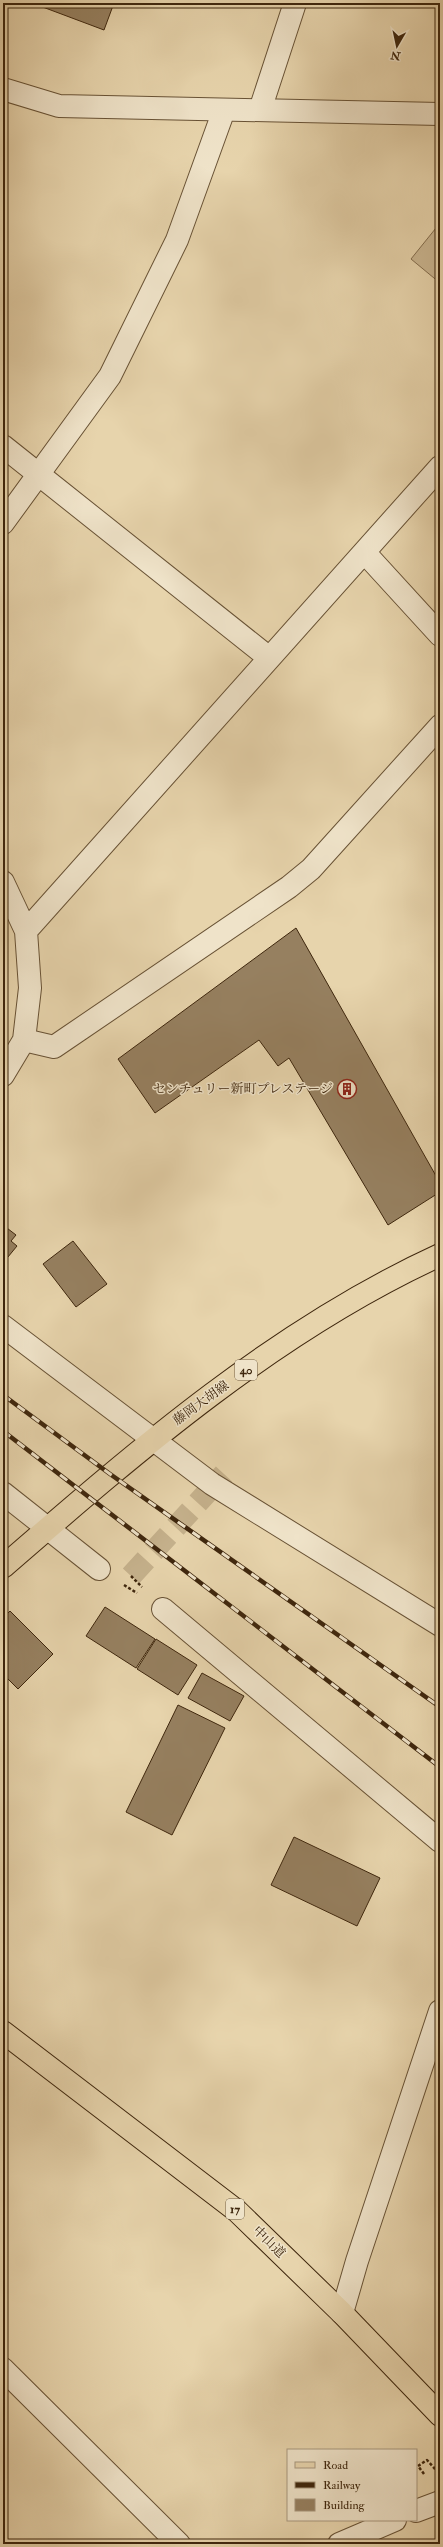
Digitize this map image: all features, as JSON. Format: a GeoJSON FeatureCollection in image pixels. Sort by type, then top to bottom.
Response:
{"type":"FeatureCollection","features":[{"type":"Feature","properties":{"kind":"main road","name":"藤岡大胡線"},"geometry":{"type":"LineString","coordinates":[[3,1567],[153,1439],[280,1345],[351,1300],[440,1255]]}},
{"type":"Feature","properties":{"kind":"main road","name":"中山道"},"geometry":{"type":"LineString","coordinates":[[3,2032],[237,2211],[342,2313],[440,2415]]}},
{"type":"Feature","properties":{"kind":"street"},"geometry":{"type":"LineString","coordinates":[[260,110],[295,3]]}},
{"type":"Feature","properties":{"kind":"street"},"geometry":{"type":"LineString","coordinates":[[3,89],[59,106],[440,114]]}},
{"type":"Feature","properties":{"kind":"street"},"geometry":{"type":"LineString","coordinates":[[3,523],[110,376],[177,240],[224,110]]}},
{"type":"Feature","properties":{"kind":"street"},"geometry":{"type":"LineString","coordinates":[[3,446],[268,657]]}},
{"type":"Feature","properties":{"kind":"street"},"geometry":{"type":"LineString","coordinates":[[26,931],[268,657],[366,553],[440,467]]}},
{"type":"Feature","properties":{"kind":"street"},"geometry":{"type":"LineString","coordinates":[[366,553],[440,635]]}},
{"type":"Feature","properties":{"kind":"street"},"geometry":{"type":"LineString","coordinates":[[24,1040],[54,1047],[289,887],[311,869],[440,726]]}},
{"type":"Feature","properties":{"kind":"street"},"geometry":{"type":"LineString","coordinates":[[3,882],[26,931],[30,988],[24,1040],[3,1075]]}},
{"type":"Feature","properties":{"kind":"street"},"geometry":{"type":"LineString","coordinates":[[3,1326],[212,1484],[440,1624]]}},
{"type":"Feature","properties":{"kind":"street"},"geometry":{"type":"LineString","coordinates":[[3,1493],[99,1569]]}},
{"type":"Feature","properties":{"kind":"street"},"geometry":{"type":"LineString","coordinates":[[163,1609],[440,1841]]}},
{"type":"Feature","properties":{"kind":"street"},"geometry":{"type":"LineString","coordinates":[[342,2313],[357,2261],[440,2011]]}},
{"type":"Feature","properties":{"kind":"street"},"geometry":{"type":"LineString","coordinates":[[3,2369],[179,2544]]}},
{"type":"Feature","properties":{"kind":"street"},"geometry":{"type":"LineString","coordinates":[[417,2511],[440,2502]]}},
{"type":"Feature","properties":{"kind":"street"},"geometry":{"type":"LineString","coordinates":[[339,2544],[393,2521]]}},
{"type":"Feature","properties":{"kind":"path"},"geometry":{"type":"LineString","coordinates":[[99,1569],[163,1609]]}},
{"type":"Feature","properties":{"kind":"shaded area"},"geometry":{"type":"Polygon","coordinates":[[[440,223],[440,283],[411,259],[440,223]]]}},
{"type":"Feature","properties":{"kind":"building"},"geometry":{"type":"Polygon","coordinates":[[[32,3],[114,3],[104,30],[32,3]]]}},
{"type":"Feature","properties":{"kind":"building","name":"センチュリー新町プレステージ"},"geometry":{"type":"Polygon","coordinates":[[[296,928],[440,1183],[440,1192],[388,1225],[289,1058],[278,1066],[259,1040],[155,1113],[118,1059],[296,928]]]}},
{"type":"Feature","properties":{"kind":"building"},"geometry":{"type":"Polygon","coordinates":[[[3,1225],[16,1235],[11,1241],[17,1246],[3,1263],[3,1225]]]}},
{"type":"Feature","properties":{"kind":"building"},"geometry":{"type":"Polygon","coordinates":[[[73,1241],[107,1284],[76,1307],[43,1264],[73,1241]]]}},
{"type":"Feature","properties":{"kind":"building"},"geometry":{"type":"Polygon","coordinates":[[[105,1607],[155,1639],[136,1668],[86,1636],[105,1607]]]}},
{"type":"Feature","properties":{"kind":"building"},"geometry":{"type":"Polygon","coordinates":[[[10,1611],[53,1654],[18,1689],[3,1674],[3,1618],[10,1611]]]}},
{"type":"Feature","properties":{"kind":"building"},"geometry":{"type":"Polygon","coordinates":[[[156,1639],[197,1665],[178,1695],[137,1669],[156,1639]]]}},
{"type":"Feature","properties":{"kind":"building"},"geometry":{"type":"Polygon","coordinates":[[[202,1673],[244,1696],[230,1721],[188,1698],[202,1673]]]}},
{"type":"Feature","properties":{"kind":"building"},"geometry":{"type":"Polygon","coordinates":[[[178,1705],[225,1728],[172,1835],[126,1812],[178,1705]]]}},
{"type":"Feature","properties":{"kind":"building"},"geometry":{"type":"Polygon","coordinates":[[[294,1837],[380,1878],[357,1926],[271,1885],[294,1837]]]}},
{"type":"Feature","properties":{"kind":"tunnel"},"geometry":{"type":"LineString","coordinates":[[131,1576],[224,1474]]}},
{"type":"Feature","properties":{"kind":"railway"},"geometry":{"type":"LineString","coordinates":[[3,1395],[110,1474],[440,1707]]}},
{"type":"Feature","properties":{"kind":"railway"},"geometry":{"type":"LineString","coordinates":[[3,1431],[440,1767]]}},
{"type":"Feature","properties":{"kind":"place","name":"センチュリー新町プレステージ"},"geometry":{"type":"Point","coordinates":[347,1089]}}]}
